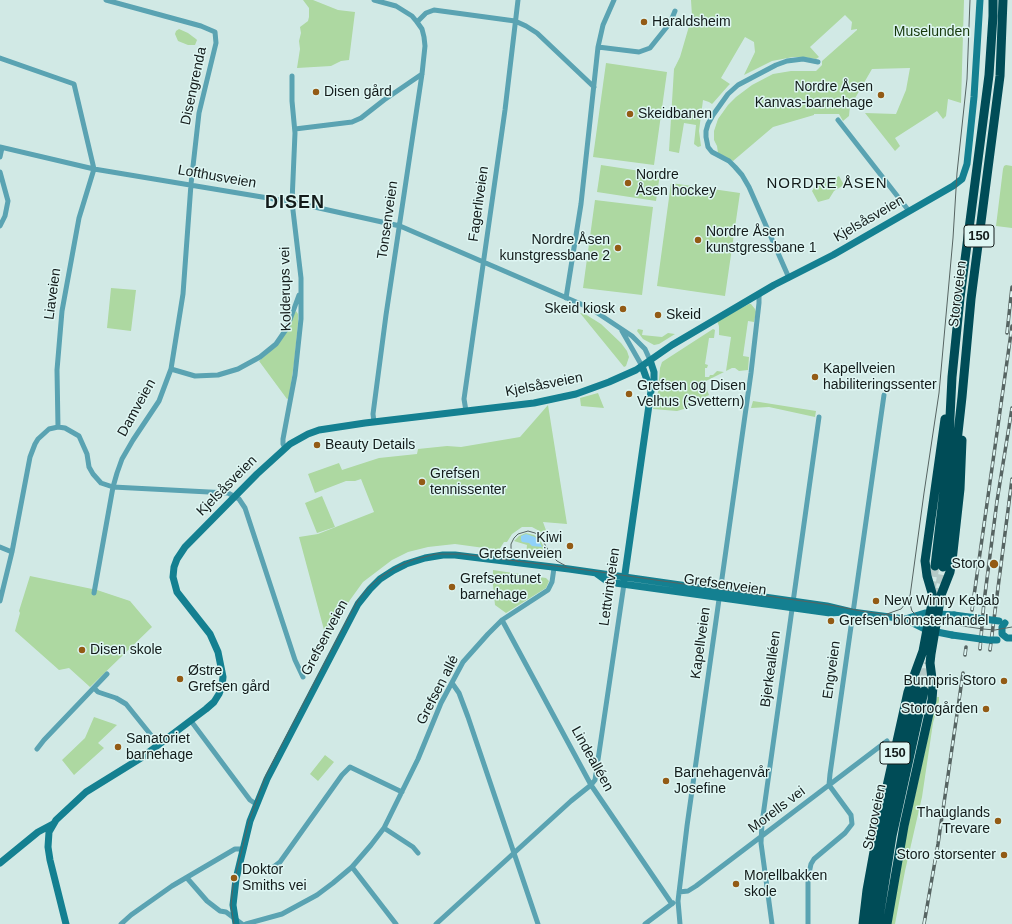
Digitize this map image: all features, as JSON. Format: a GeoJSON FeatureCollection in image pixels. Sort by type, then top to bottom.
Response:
{"type":"FeatureCollection","features":[{"type":"Feature","properties":{"kind":"highway","name":"Storoveien"},"geometry":{"type":"LineString","coordinates":[[993,0],[989,75],[964,265],[952,376],[948,457],[939,566],[962,397],[972,292],[1000,76],[1003,0]]}},
{"type":"Feature","properties":{"kind":"highway","name":"150"},"geometry":{"type":"LineString","coordinates":[[934,613],[932,593],[927,576],[925,561],[952,376]]}},
{"type":"Feature","properties":{"kind":"highway","name":"150"},"geometry":{"type":"LineString","coordinates":[[863,924],[867,890],[881,813],[908,692],[930,631],[934,613],[950,572],[956,526],[962,454],[962,397]]}},
{"type":"Feature","properties":{"kind":"highway","name":"150"},"geometry":{"type":"LineString","coordinates":[[887,924],[904,826],[932,700],[933,682],[930,663],[930,631]]}},
{"type":"Feature","properties":{"kind":"highway","name":"Storoveien"},"geometry":{"type":"LineString","coordinates":[[880,881],[892,836],[920,690]]}},
{"type":"Feature","properties":{"kind":"highway","name":"150"},"geometry":{"type":"LineString","coordinates":[[871,924],[880,881]]}},
{"type":"Feature","properties":{"kind":"highway","name":"150"},"geometry":{"type":"LineString","coordinates":[[878,924],[880,881]]}},
{"type":"Feature","properties":{"kind":"street","name":"Disengrenda"},"geometry":{"type":"LineString","coordinates":[[106,0],[201,26],[215,32],[216,43],[199,113],[191,184]]}},
{"type":"Feature","properties":{"kind":"street"},"geometry":{"type":"LineString","coordinates":[[374,0],[391,4],[412,16],[418,22],[426,13],[434,10],[515,21],[537,33],[594,87]]}},
{"type":"Feature","properties":{"kind":"street","name":"Fagerliveien"},"geometry":{"type":"LineString","coordinates":[[466,411],[464,399],[505,110],[518,0]]}},
{"type":"Feature","properties":{"kind":"street"},"geometry":{"type":"LineString","coordinates":[[566,298],[581,204],[598,47],[603,25],[614,0]]}},
{"type":"Feature","properties":{"kind":"street","name":"Kjelsåsveien"},"geometry":{"type":"LineString","coordinates":[[0,863],[38,832],[53,824],[92,787],[129,766],[159,745],[206,709],[217,698],[222,686],[223,671],[218,652],[210,634],[177,592],[173,577],[176,559],[236,496],[285,448],[303,437],[319,430],[529,404],[584,392],[642,366],[678,342],[759,295],[865,237],[953,186],[960,181],[965,172],[968,160],[978,48],[980,0]]}},
{"type":"Feature","properties":{"kind":"street"},"geometry":{"type":"LineString","coordinates":[[598,47],[639,52],[650,48],[670,23],[676,11]]}},
{"type":"Feature","properties":{"kind":"street","name":"Tonsenveien"},"geometry":{"type":"LineString","coordinates":[[374,422],[373,414],[422,74],[425,46],[424,37],[418,22]]}},
{"type":"Feature","properties":{"kind":"street"},"geometry":{"type":"LineString","coordinates":[[0,58],[74,84],[94,169]]}},
{"type":"Feature","properties":{"kind":"street"},"geometry":{"type":"LineString","coordinates":[[789,278],[749,186],[742,175],[729,161],[712,152],[708,147],[706,137],[708,124],[713,115],[728,94],[738,85],[776,65],[787,61],[803,59],[818,62]]}},
{"type":"Feature","properties":{"kind":"street"},"geometry":{"type":"LineString","coordinates":[[295,129],[352,122],[361,118],[422,74]]}},
{"type":"Feature","properties":{"kind":"street","name":"Kolderups vei"},"geometry":{"type":"LineString","coordinates":[[285,448],[283,439],[295,374],[301,319],[301,278],[292,202],[295,129],[292,101],[292,76]]}},
{"type":"Feature","properties":{"kind":"street"},"geometry":{"type":"LineString","coordinates":[[838,120],[909,211]]}},
{"type":"Feature","properties":{"kind":"street","name":"Lofthusveien"},"geometry":{"type":"LineString","coordinates":[[1,148],[94,169],[292,202],[400,226],[483,261],[596,312],[632,336],[645,349],[650,360]]}},
{"type":"Feature","properties":{"kind":"street"},"geometry":{"type":"LineString","coordinates":[[0,157],[1,148]]}},
{"type":"Feature","properties":{"kind":"street","name":"Liaveien"},"geometry":{"type":"LineString","coordinates":[[58,427],[57,370],[62,311],[79,218],[94,169]]}},
{"type":"Feature","properties":{"kind":"street"},"geometry":{"type":"LineString","coordinates":[[0,172],[8,201],[5,216],[0,226]]}},
{"type":"Feature","properties":{"kind":"street","name":"Damveien"},"geometry":{"type":"LineString","coordinates":[[94,593],[113,487],[122,459],[159,401],[171,369],[183,294],[191,184]]}},
{"type":"Feature","properties":{"kind":"street"},"geometry":{"type":"LineString","coordinates":[[171,369],[195,376],[218,375],[238,369],[260,357],[276,344],[287,328],[300,292]]}},
{"type":"Feature","properties":{"kind":"street","name":"Kapellveien"},"geometry":{"type":"LineString","coordinates":[[680,924],[678,901],[687,826],[751,373],[759,295]]}},
{"type":"Feature","properties":{"kind":"street","name":"Lofthusveien"},"geometry":{"type":"LineString","coordinates":[[622,330],[642,366]]}},
{"type":"Feature","properties":{"kind":"street","name":"Lettvintveien"},"geometry":{"type":"LineString","coordinates":[[591,785],[595,778],[654,377],[650,360]]}},
{"type":"Feature","properties":{"kind":"street","name":"Lettvintveien"},"geometry":{"type":"LineString","coordinates":[[642,366],[651,391]]}},
{"type":"Feature","properties":{"kind":"street","name":"Engveien"},"geometry":{"type":"LineString","coordinates":[[829,786],[852,612],[884,395]]}},
{"type":"Feature","properties":{"kind":"street","name":"Bjerkealléen"},"geometry":{"type":"LineString","coordinates":[[772,924],[761,838],[763,811],[820,417]]}},
{"type":"Feature","properties":{"kind":"street"},"geometry":{"type":"LineString","coordinates":[[0,601],[12,552],[30,458],[35,444],[49,429],[58,427],[65,428],[79,436],[83,442],[89,467],[101,483],[113,487],[222,492],[236,496],[242,502],[295,660],[303,677]]}},
{"type":"Feature","properties":{"kind":"street"},"geometry":{"type":"LineString","coordinates":[[0,547],[12,552]]}},
{"type":"Feature","properties":{"kind":"street","name":"Grefsenveien"},"geometry":{"type":"LineString","coordinates":[[235,921],[233,893],[243,849],[256,804],[276,759],[351,616],[363,597],[380,579],[413,561],[443,555],[464,556],[597,573],[624,580],[720,594],[793,604],[831,606],[852,612],[905,619],[930,631],[952,635],[988,640],[1010,639]]}},
{"type":"Feature","properties":{"kind":"street","name":"Grefsen allé"},"geometry":{"type":"LineString","coordinates":[[246,924],[282,914],[297,907],[333,883],[352,867],[384,828],[418,759],[441,703],[463,662],[502,620],[548,590],[553,580],[554,568]]}},
{"type":"Feature","properties":{"kind":"street","name":"Grefsenveien"},"geometry":{"type":"LineString","coordinates":[[905,619],[921,614],[934,613],[1005,622],[1001,631],[1010,639]]}},
{"type":"Feature","properties":{"kind":"street","name":"Lindealléen"},"geometry":{"type":"LineString","coordinates":[[502,620],[591,785],[672,904]]}},
{"type":"Feature","properties":{"kind":"street"},"geometry":{"type":"LineString","coordinates":[[37,749],[107,674]]}},
{"type":"Feature","properties":{"kind":"street"},"geometry":{"type":"LineString","coordinates":[[452,683],[459,693],[468,716],[538,924]]}},
{"type":"Feature","properties":{"kind":"street"},"geometry":{"type":"LineString","coordinates":[[94,688],[98,692],[116,698],[126,704],[159,745]]}},
{"type":"Feature","properties":{"kind":"street"},"geometry":{"type":"LineString","coordinates":[[191,721],[250,800],[256,804]]}},
{"type":"Feature","properties":{"kind":"street","name":"Morells vei"},"geometry":{"type":"LineString","coordinates":[[679,892],[694,888],[886,741]]}},
{"type":"Feature","properties":{"kind":"street"},"geometry":{"type":"LineString","coordinates":[[267,872],[280,862],[342,775],[350,767],[402,792]]}},
{"type":"Feature","properties":{"kind":"street"},"geometry":{"type":"LineString","coordinates":[[436,924],[571,801],[591,785]]}},
{"type":"Feature","properties":{"kind":"street"},"geometry":{"type":"LineString","coordinates":[[808,924],[808,878],[811,864],[814,859],[845,833],[852,824],[851,815],[829,786]]}},
{"type":"Feature","properties":{"kind":"street"},"geometry":{"type":"LineString","coordinates":[[53,824],[49,832],[48,847],[66,924]]}},
{"type":"Feature","properties":{"kind":"street"},"geometry":{"type":"LineString","coordinates":[[384,828],[413,847],[418,853]]}},
{"type":"Feature","properties":{"kind":"street"},"geometry":{"type":"LineString","coordinates":[[121,924],[152,900],[187,878],[235,849],[243,849]]}},
{"type":"Feature","properties":{"kind":"street"},"geometry":{"type":"LineString","coordinates":[[352,867],[396,924]]}},
{"type":"Feature","properties":{"kind":"street"},"geometry":{"type":"LineString","coordinates":[[187,878],[208,901],[220,911],[226,912],[235,921],[242,924]]}},
{"type":"Feature","properties":{"kind":"street"},"geometry":{"type":"LineString","coordinates":[[645,924],[678,901]]}},
{"type":"Feature","properties":{"kind":"green space"},"geometry":{"type":"Polygon","coordinates":[[[303,0],[313,0],[338,10],[355,12],[349,60],[341,61],[331,66],[297,68],[300,49],[300,27],[308,21],[309,17],[309,8],[303,0]]]}},
{"type":"Feature","properties":{"kind":"green space","name":"Muselunden"},"geometry":{"type":"Polygon","coordinates":[[[691,0],[964,0],[961,103],[948,99],[946,116],[943,119],[937,111],[895,138],[900,146],[895,151],[865,113],[896,114],[906,90],[910,68],[872,69],[850,105],[849,116],[843,121],[839,114],[814,114],[773,127],[733,161],[718,153],[714,140],[714,131],[718,119],[728,105],[752,85],[773,74],[791,71],[816,71],[822,65],[822,61],[857,30],[851,30],[852,22],[845,15],[810,47],[819,57],[816,59],[793,57],[772,61],[744,75],[755,52],[754,42],[745,37],[721,78],[730,84],[712,104],[703,100],[699,131],[701,146],[698,147],[694,144],[696,125],[684,123],[679,153],[669,151],[674,69],[680,57],[692,16],[691,0]]]}},
{"type":"Feature","properties":{"kind":"green space"},"geometry":{"type":"Polygon","coordinates":[[[179,29],[188,33],[197,40],[195,45],[188,45],[178,41],[175,34],[179,29]]]}},
{"type":"Feature","properties":{"kind":"green space","name":"Skeidbanen"},"geometry":{"type":"Polygon","coordinates":[[[606,63],[667,72],[654,165],[593,157],[606,63]]]}},
{"type":"Feature","properties":{"kind":"green space","name":"Nordre Åsen hockey"},"geometry":{"type":"Polygon","coordinates":[[[601,165],[660,174],[656,201],[597,192],[601,165]]]}},
{"type":"Feature","properties":{"kind":"green space"},"geometry":{"type":"Polygon","coordinates":[[[1006,165],[1012,166],[1012,228],[996,226],[1003,169],[1006,165]]]}},
{"type":"Feature","properties":{"kind":"green space"},"geometry":{"type":"Polygon","coordinates":[[[839,176],[844,185],[834,191],[829,199],[818,202],[812,191],[820,178],[833,179],[839,176]]]}},
{"type":"Feature","properties":{"kind":"green space","name":"Nordre Åsen kunstgressbane 1"},"geometry":{"type":"Polygon","coordinates":[[[671,183],[740,193],[725,296],[657,286],[671,183]]]}},
{"type":"Feature","properties":{"kind":"green space","name":"Nordre Åsen kunstgressbane 2"},"geometry":{"type":"Polygon","coordinates":[[[595,200],[653,207],[642,295],[583,288],[595,200]]]}},
{"type":"Feature","properties":{"kind":"green space"},"geometry":{"type":"Polygon","coordinates":[[[111,288],[136,290],[131,331],[107,328],[111,288]]]}},
{"type":"Feature","properties":{"kind":"green space"},"geometry":{"type":"Polygon","coordinates":[[[751,304],[756,312],[754,322],[748,321],[743,356],[749,357],[748,370],[739,371],[732,368],[726,371],[731,337],[719,335],[719,326],[717,321],[751,304]]]}},
{"type":"Feature","properties":{"kind":"green space"},"geometry":{"type":"Polygon","coordinates":[[[296,311],[298,314],[298,323],[294,363],[289,398],[287,399],[259,361],[275,347],[296,311]]]}},
{"type":"Feature","properties":{"kind":"green space"},"geometry":{"type":"Polygon","coordinates":[[[580,313],[585,314],[601,324],[621,343],[627,351],[629,357],[626,366],[624,367],[580,313]]]}},
{"type":"Feature","properties":{"kind":"green space"},"geometry":{"type":"Polygon","coordinates":[[[638,329],[643,330],[642,335],[662,337],[668,333],[675,334],[659,344],[654,345],[643,339],[637,331],[638,329]]]}},
{"type":"Feature","properties":{"kind":"green space"},"geometry":{"type":"Polygon","coordinates":[[[713,329],[715,330],[714,338],[709,338],[705,364],[708,365],[707,368],[705,368],[705,377],[713,375],[717,371],[724,372],[704,382],[709,395],[698,400],[698,405],[677,411],[653,409],[658,392],[662,362],[713,329]]]}},
{"type":"Feature","properties":{"kind":"green space"},"geometry":{"type":"Polygon","coordinates":[[[598,393],[604,408],[581,406],[580,398],[598,393]]]}},
{"type":"Feature","properties":{"kind":"green space"},"geometry":{"type":"Polygon","coordinates":[[[753,401],[816,411],[815,417],[769,407],[751,408],[753,401]]]}},
{"type":"Feature","properties":{"kind":"green space"},"geometry":{"type":"Polygon","coordinates":[[[548,405],[567,524],[543,522],[547,533],[543,533],[532,527],[522,527],[512,534],[507,542],[504,542],[499,550],[455,544],[428,547],[408,552],[392,560],[363,582],[350,600],[327,641],[299,537],[318,534],[374,512],[361,479],[346,481],[315,493],[308,474],[339,463],[342,470],[379,458],[417,454],[418,449],[447,446],[461,447],[520,437],[548,405]]]}},
{"type":"Feature","properties":{"kind":"green space"},"geometry":{"type":"Polygon","coordinates":[[[322,496],[335,527],[317,533],[305,503],[322,496]]]}},
{"type":"Feature","properties":{"kind":"green space"},"geometry":{"type":"Polygon","coordinates":[[[526,533],[534,535],[540,540],[548,554],[544,554],[543,557],[526,555],[527,545],[514,541],[519,536],[526,533]]]}},
{"type":"Feature","properties":{"kind":"green space"},"geometry":{"type":"Polygon","coordinates":[[[493,570],[546,578],[549,581],[546,588],[506,613],[495,605],[493,570]]]}},
{"type":"Feature","properties":{"kind":"green space","name":"Disen skole"},"geometry":{"type":"Polygon","coordinates":[[[30,576],[97,590],[130,601],[152,627],[90,687],[69,668],[59,670],[15,631],[20,613],[19,611],[30,576]]]}},
{"type":"Feature","properties":{"kind":"green space"},"geometry":{"type":"Polygon","coordinates":[[[937,697],[939,697],[939,701],[933,723],[922,797],[905,871],[895,924],[891,924],[900,863],[937,697]]]}},
{"type":"Feature","properties":{"kind":"green space"},"geometry":{"type":"Polygon","coordinates":[[[94,717],[117,725],[98,743],[104,748],[74,775],[62,760],[85,738],[94,717]]]}},
{"type":"Feature","properties":{"kind":"green space"},"geometry":{"type":"Polygon","coordinates":[[[325,755],[334,762],[318,781],[310,774],[325,755]]]}},
{"type":"Feature","properties":{"kind":"water"},"geometry":{"type":"Polygon","coordinates":[[[526,534],[535,537],[542,547],[532,546],[529,543],[522,542],[521,536],[526,534]]]}},
{"type":"Feature","properties":{"kind":"tunnel"},"geometry":{"type":"LineString","coordinates":[[931,590],[935,566]]}},
{"type":"Feature","properties":{"kind":"tunnel"},"geometry":{"type":"LineString","coordinates":[[938,597],[943,567]]}},
{"type":"Feature","properties":{"kind":"tunnel"},"geometry":{"type":"LineString","coordinates":[[924,691],[928,663]]}},
{"type":"Feature","properties":{"kind":"tunnel"},"geometry":{"type":"LineString","coordinates":[[916,689],[919,668]]}},
{"type":"Feature","properties":{"kind":"tram line"},"geometry":{"type":"LineString","coordinates":[[921,620],[912,611],[910,596],[939,393],[953,238],[957,173],[967,79],[970,0]]}},
{"type":"Feature","properties":{"kind":"tram line"},"geometry":{"type":"LineString","coordinates":[[518,562],[511,554],[511,544],[518,534],[528,531],[540,536],[551,555],[557,561],[566,566]]}},
{"type":"Feature","properties":{"kind":"tram line"},"geometry":{"type":"LineString","coordinates":[[234,924],[231,905],[233,886],[249,821],[266,775],[358,600],[369,587],[382,576],[413,560],[436,554],[462,554],[830,605],[983,629],[995,630],[1012,627]]}},
{"type":"Feature","properties":{"kind":"tram line"},"geometry":{"type":"LineString","coordinates":[[887,614],[901,609],[909,596]]}},
{"type":"Feature","properties":{"kind":"railway"},"geometry":{"type":"LineString","coordinates":[[1007,333],[1012,287]]}},
{"type":"Feature","properties":{"kind":"railway"},"geometry":{"type":"LineString","coordinates":[[972,610],[1012,326]]}},
{"type":"Feature","properties":{"kind":"railway"},"geometry":{"type":"LineString","coordinates":[[980,649],[984,602],[997,501],[1012,408]]}},
{"type":"Feature","properties":{"kind":"railway"},"geometry":{"type":"LineString","coordinates":[[990,650],[1012,479]]}},
{"type":"Feature","properties":{"kind":"railway"},"geometry":{"type":"LineString","coordinates":[[965,655],[966,647]]}},
{"type":"Feature","properties":{"kind":"railway"},"geometry":{"type":"LineString","coordinates":[[924,924],[938,844],[963,673]]}},
{"type":"Feature","properties":{"kind":"place","name":"Haraldsheim"},"geometry":{"type":"Point","coordinates":[644,22]}},
{"type":"Feature","properties":{"kind":"place","name":"Disen gård"},"geometry":{"type":"Point","coordinates":[316,92]}},
{"type":"Feature","properties":{"kind":"place","name":"Nordre Åsen Kanvas-barnehage"},"geometry":{"type":"Point","coordinates":[881,95]}},
{"type":"Feature","properties":{"kind":"place","name":"Skeidbanen"},"geometry":{"type":"Point","coordinates":[630,114]}},
{"type":"Feature","properties":{"kind":"place","name":"Nordre Åsen hockey"},"geometry":{"type":"Point","coordinates":[628,183]}},
{"type":"Feature","properties":{"kind":"place","name":"Nordre Åsen kunstgressbane 1"},"geometry":{"type":"Point","coordinates":[698,240]}},
{"type":"Feature","properties":{"kind":"place","name":"Nordre Åsen kunstgressbane 2"},"geometry":{"type":"Point","coordinates":[618,248]}},
{"type":"Feature","properties":{"kind":"place","name":"Skeid kiosk"},"geometry":{"type":"Point","coordinates":[623,309]}},
{"type":"Feature","properties":{"kind":"place","name":"Skeid"},"geometry":{"type":"Point","coordinates":[658,315]}},
{"type":"Feature","properties":{"kind":"place","name":"Kapellveien habiliteringssenter"},"geometry":{"type":"Point","coordinates":[815,377]}},
{"type":"Feature","properties":{"kind":"place","name":"Grefsen og Disen Velhus (Svettern)"},"geometry":{"type":"Point","coordinates":[629,394]}},
{"type":"Feature","properties":{"kind":"place","name":"Beauty Details"},"geometry":{"type":"Point","coordinates":[317,445]}},
{"type":"Feature","properties":{"kind":"place","name":"Grefsen tennissenter"},"geometry":{"type":"Point","coordinates":[422,482]}},
{"type":"Feature","properties":{"kind":"place","name":"Kiwi Grefsenveien"},"geometry":{"type":"Point","coordinates":[570,546]}},
{"type":"Feature","properties":{"kind":"place","name":"Storo"},"geometry":{"type":"Point","coordinates":[994,564]}},
{"type":"Feature","properties":{"kind":"place","name":"Grefsentunet barnehage"},"geometry":{"type":"Point","coordinates":[452,587]}},
{"type":"Feature","properties":{"kind":"place","name":"New Winny Kebab"},"geometry":{"type":"Point","coordinates":[876,601]}},
{"type":"Feature","properties":{"kind":"place","name":"Grefsen blomsterhandel"},"geometry":{"type":"Point","coordinates":[831,621]}},
{"type":"Feature","properties":{"kind":"place","name":"Disen skole"},"geometry":{"type":"Point","coordinates":[82,650]}},
{"type":"Feature","properties":{"kind":"place","name":"Østre Grefsen gård"},"geometry":{"type":"Point","coordinates":[180,679]}},
{"type":"Feature","properties":{"kind":"place","name":"Bunnpris Storo"},"geometry":{"type":"Point","coordinates":[1004,681]}},
{"type":"Feature","properties":{"kind":"place","name":"Storogården"},"geometry":{"type":"Point","coordinates":[986,709]}},
{"type":"Feature","properties":{"kind":"place","name":"Sanatoriet barnehage"},"geometry":{"type":"Point","coordinates":[118,747]}},
{"type":"Feature","properties":{"kind":"place","name":"Barnehagenvår Josefine"},"geometry":{"type":"Point","coordinates":[666,781]}},
{"type":"Feature","properties":{"kind":"place","name":"Thauglands Trevare"},"geometry":{"type":"Point","coordinates":[998,821]}},
{"type":"Feature","properties":{"kind":"place","name":"Storo storsenter"},"geometry":{"type":"Point","coordinates":[1004,855]}},
{"type":"Feature","properties":{"kind":"place","name":"Doktor Smiths vei"},"geometry":{"type":"Point","coordinates":[234,878]}},
{"type":"Feature","properties":{"kind":"place","name":"Morellbakken skole"},"geometry":{"type":"Point","coordinates":[736,884]}},
{"type":"Feature","properties":{"kind":"district","name":"NORDRE ÅSEN"},"geometry":{"type":"Point","coordinates":[827,184]}},
{"type":"Feature","properties":{"kind":"district","name":"DISEN"},"geometry":{"type":"Point","coordinates":[295,203]}}]}
